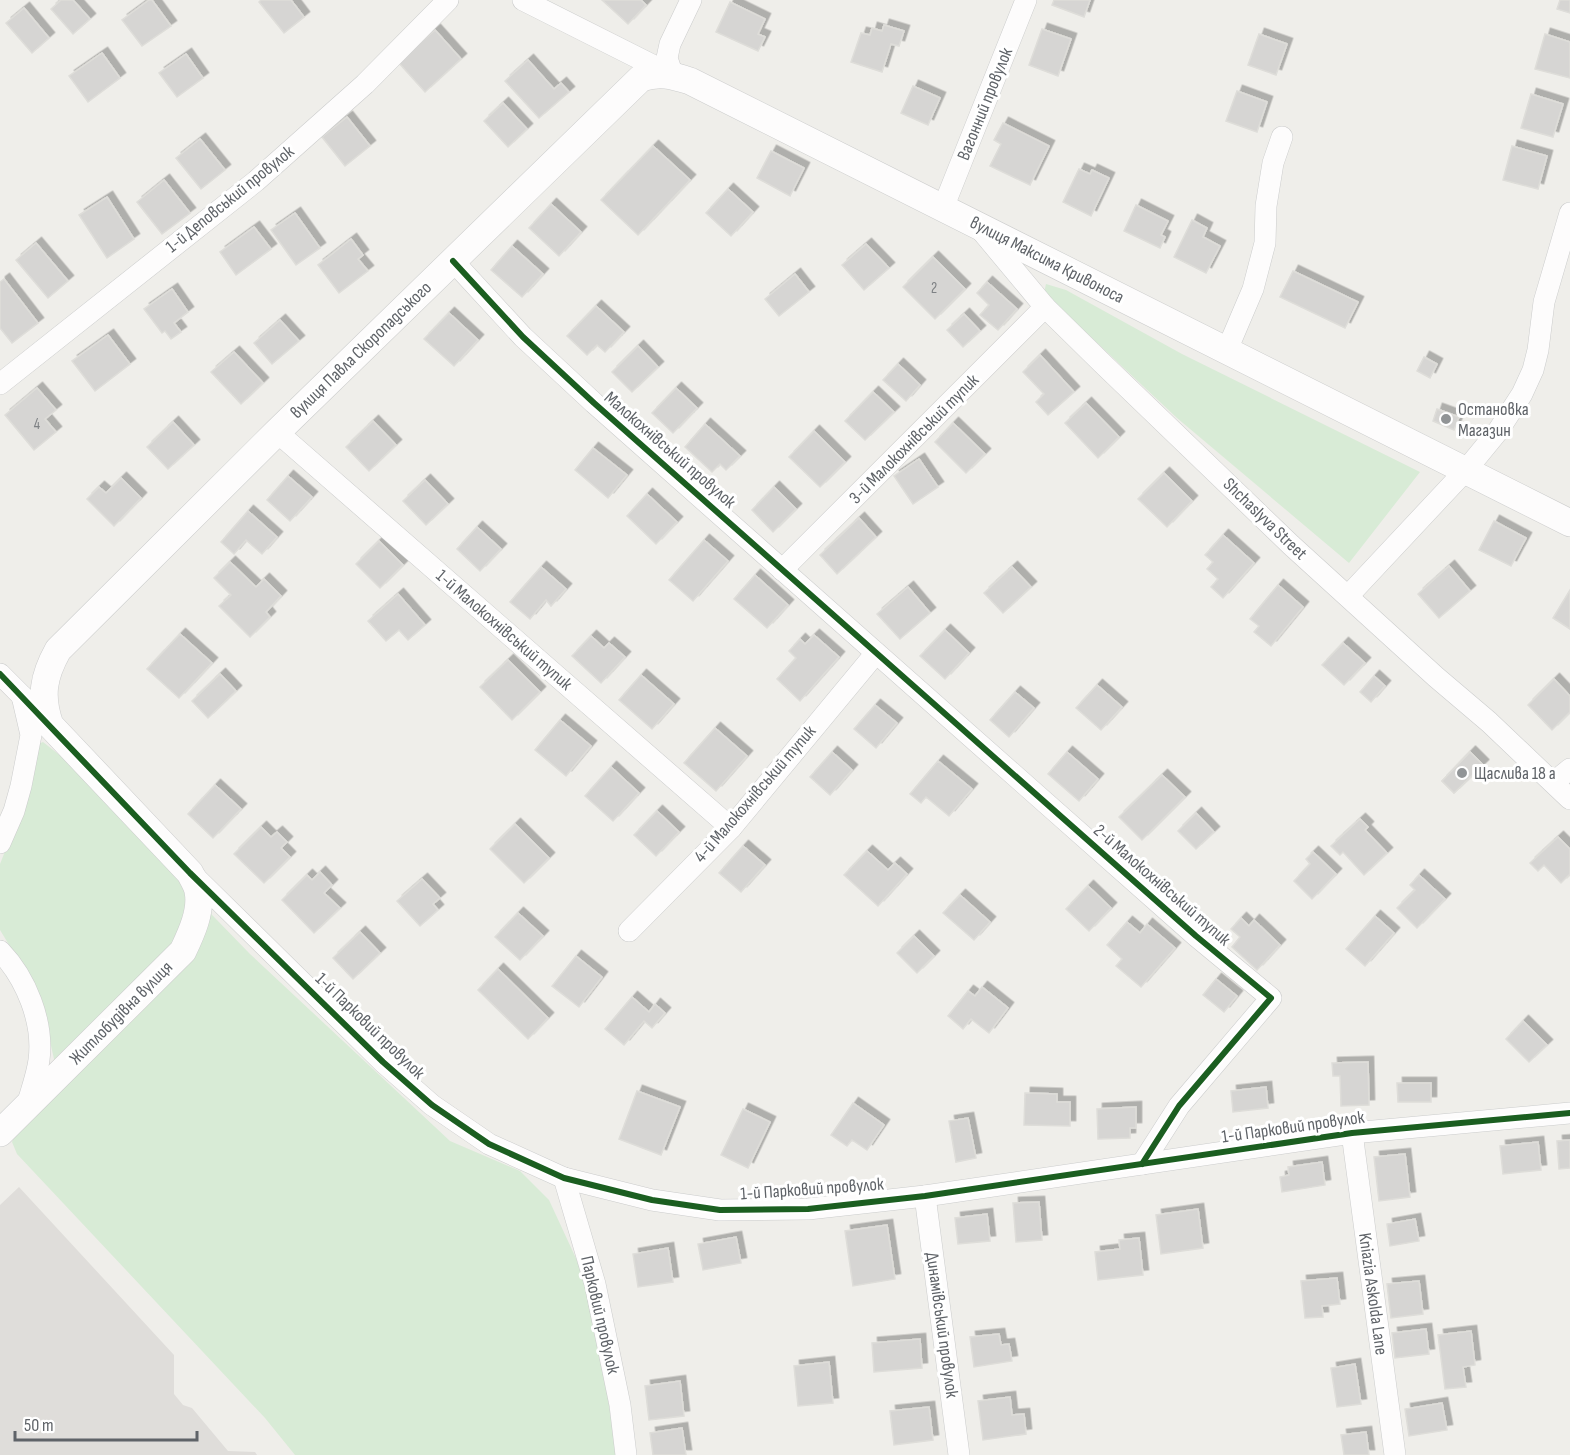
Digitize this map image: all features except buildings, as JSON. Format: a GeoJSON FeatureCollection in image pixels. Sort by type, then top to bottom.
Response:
{"type":"FeatureCollection","features":[{"type":"Feature","properties":{"kind":"street","name":"1-й Деповський провулок"},"geometry":{"type":"LineString","coordinates":[[0,384],[256,181],[365,84],[448,0]]}},
{"type":"Feature","properties":{"kind":"street","name":"вулиця Максима Кривоноса"},"geometry":{"type":"LineString","coordinates":[[523,0],[673,76],[690,81],[748,109],[1570,523]]}},
{"type":"Feature","properties":{"kind":"street"},"geometry":{"type":"LineString","coordinates":[[673,76],[667,58],[670,44],[691,0]]}},
{"type":"Feature","properties":{"kind":"street","name":"Вагонний провулок"},"geometry":{"type":"LineString","coordinates":[[943,207],[1026,0]]}},
{"type":"Feature","properties":{"kind":"street","name":"вулиця Павла Скоропадського"},"geometry":{"type":"LineString","coordinates":[[50,725],[45,710],[44,692],[48,668],[58,650],[624,92],[641,78],[655,73],[673,76]]}},
{"type":"Feature","properties":{"kind":"street"},"geometry":{"type":"LineString","coordinates":[[1227,350],[1253,289],[1265,243],[1266,206],[1273,163],[1282,136]]}},
{"type":"Feature","properties":{"kind":"street"},"geometry":{"type":"LineString","coordinates":[[1348,596],[1466,470],[1498,431],[1522,394],[1533,370],[1544,302],[1570,213]]}},
{"type":"Feature","properties":{"kind":"street","name":"Shchaslyva Street"},"geometry":{"type":"LineString","coordinates":[[976,224],[1045,307],[1291,545],[1489,723],[1562,775],[1570,799]]}},
{"type":"Feature","properties":{"kind":"street","name":"Малокохнівський провулок"},"geometry":{"type":"LineString","coordinates":[[453,261],[531,344],[876,653]]}},
{"type":"Feature","properties":{"kind":"street","name":"3-й Малокохнівський тупик"},"geometry":{"type":"LineString","coordinates":[[782,570],[1045,307]]}},
{"type":"Feature","properties":{"kind":"street","name":"1-й Малокохнівський тупик"},"geometry":{"type":"LineString","coordinates":[[277,432],[731,828]]}},
{"type":"Feature","properties":{"kind":"street","name":"4-й Малокохнівський тупик"},"geometry":{"type":"LineString","coordinates":[[629,931],[731,828],[876,653]]}},
{"type":"Feature","properties":{"kind":"street","name":"2-й Малокохнівський тупик"},"geometry":{"type":"LineString","coordinates":[[876,653],[1196,936],[1272,998],[1179,1106],[1142,1164]]}},
{"type":"Feature","properties":{"kind":"street","name":"1-й Парковий провулок"},"geometry":{"type":"LineString","coordinates":[[0,674],[190,873],[383,1062],[432,1105],[489,1144],[564,1178],[652,1200],[720,1210],[808,1209],[924,1196],[1352,1133],[1570,1113]]}},
{"type":"Feature","properties":{"kind":"street"},"geometry":{"type":"LineString","coordinates":[[0,843],[19,794],[31,735],[22,696]]}},
{"type":"Feature","properties":{"kind":"street","name":"Житлобудівна вулиця"},"geometry":{"type":"LineString","coordinates":[[0,1133],[183,951],[193,931],[197,911],[198,892],[190,873]]}},
{"type":"Feature","properties":{"kind":"street"},"geometry":{"type":"LineString","coordinates":[[0,951],[21,979],[32,1004],[38,1028],[39,1059],[27,1106]]}},
{"type":"Feature","properties":{"kind":"street","name":"Kniazia Askolda Lane"},"geometry":{"type":"LineString","coordinates":[[1352,1133],[1395,1455]]}},
{"type":"Feature","properties":{"kind":"street","name":"Парковий провулок"},"geometry":{"type":"LineString","coordinates":[[564,1178],[595,1284],[620,1405],[626,1455]]}},
{"type":"Feature","properties":{"kind":"street","name":"Динамівський провулок"},"geometry":{"type":"LineString","coordinates":[[924,1196],[959,1455]]}},
{"type":"Feature","properties":{"kind":"shaded area"},"geometry":{"type":"Polygon","coordinates":[[[19,1187],[174,1355],[174,1394],[183,1405],[192,1408],[228,1451],[255,1452],[257,1455],[0,1455],[0,1205],[19,1187]]]}},
{"type":"Feature","properties":{"kind":"green space"},"geometry":{"type":"Polygon","coordinates":[[[1046,284],[1066,290],[1182,354],[1420,472],[1349,563],[1177,418],[1044,293],[1046,284]]]}},
{"type":"Feature","properties":{"kind":"green space"},"geometry":{"type":"Polygon","coordinates":[[[43,742],[85,775],[182,884],[250,954],[450,1141],[520,1171],[549,1200],[580,1267],[597,1330],[617,1455],[295,1455],[265,1418],[17,1154],[12,1142],[17,1130],[41,1108],[54,1059],[42,1006],[31,981],[0,930],[0,864],[17,821],[36,745],[43,742]]]}},
{"type":"Feature","properties":{"kind":"cycle path"},"geometry":{"type":"LineString","coordinates":[[453,261],[523,337],[594,403],[1196,936],[1271,998],[1179,1106],[1142,1164]]}},
{"type":"Feature","properties":{"kind":"cycle path"},"geometry":{"type":"LineString","coordinates":[[0,674],[190,873],[383,1062],[432,1105],[489,1144],[564,1178],[652,1200],[720,1210],[808,1209],[925,1196],[1352,1133],[1570,1113]]}},
{"type":"Feature","properties":{"kind":"place","name":"Остановка Магазин"},"geometry":{"type":"Point","coordinates":[1446,419]}},
{"type":"Feature","properties":{"kind":"place","name":"Щаслива 18 а"},"geometry":{"type":"Point","coordinates":[1462,773]}}]}
